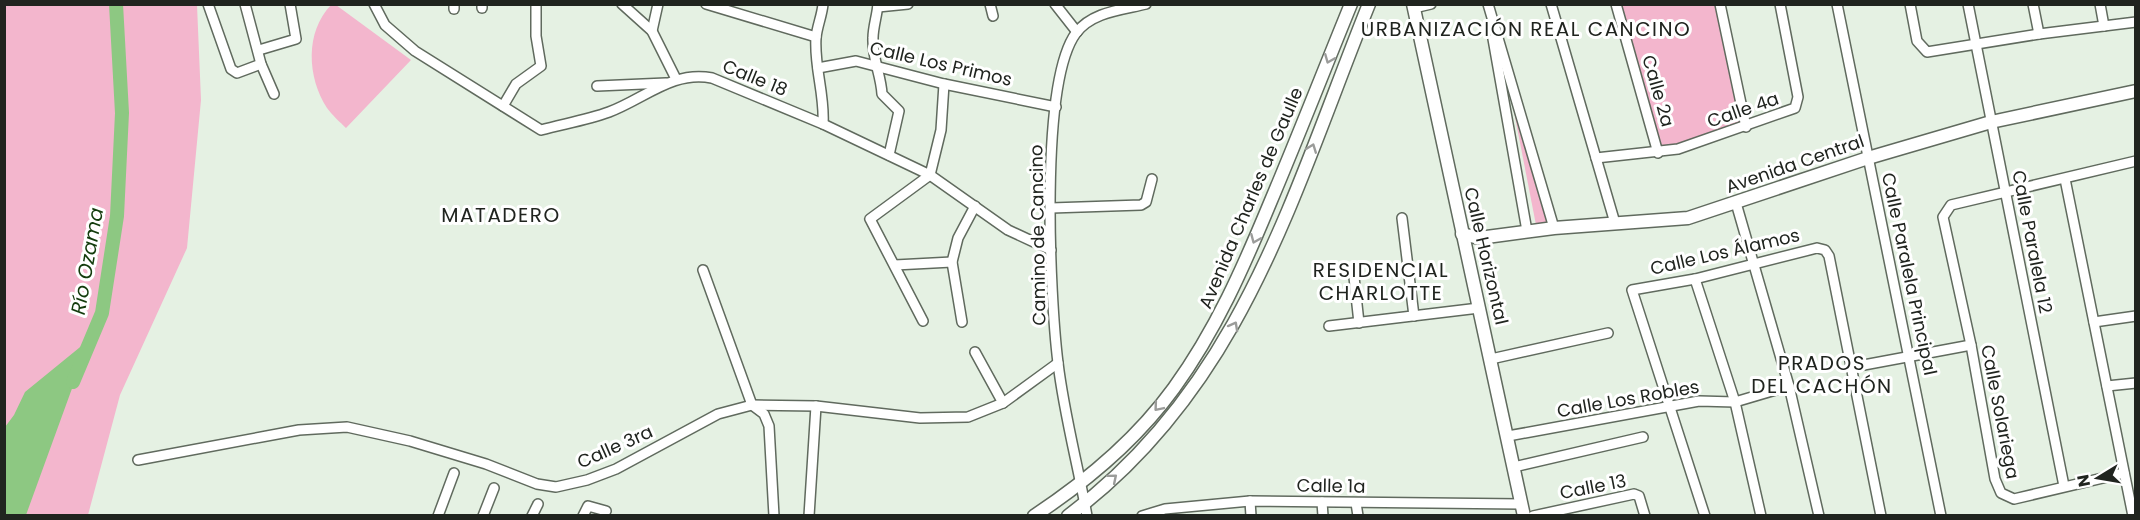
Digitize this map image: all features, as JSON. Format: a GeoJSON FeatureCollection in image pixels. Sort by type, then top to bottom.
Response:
{"type":"FeatureCollection","features":[{"type":"Feature","properties":{"kind":"main road","name":"Avenida Charles de Gaulle"},"geometry":{"type":"LineString","coordinates":[[1034,516],[1080,483],[1143,425],[1173,389],[1216,324],[1249,253],[1351,4]]}},
{"type":"Feature","properties":{"kind":"main road","name":"Avenida Charles de Gaulle"},"geometry":{"type":"LineString","coordinates":[[1068,516],[1123,470],[1175,414],[1226,340],[1271,252],[1369,4]]}},
{"type":"Feature","properties":{"kind":"main road","name":"Calle Horizontal"},"geometry":{"type":"LineString","coordinates":[[1413,6],[1523,510]]}},
{"type":"Feature","properties":{"kind":"main road","name":"Avenida Central"},"geometry":{"type":"LineString","coordinates":[[1462,234],[1479,238],[1554,228],[1688,218],[1868,158],[1991,122],[2136,92]]}},
{"type":"Feature","properties":{"kind":"street"},"geometry":{"type":"LineString","coordinates":[[208,4],[231,69],[237,72],[261,64]]}},
{"type":"Feature","properties":{"kind":"street"},"geometry":{"type":"LineString","coordinates":[[245,4],[261,64],[274,94]]}},
{"type":"Feature","properties":{"kind":"street"},"geometry":{"type":"LineString","coordinates":[[259,50],[296,39],[290,4]]}},
{"type":"Feature","properties":{"kind":"street","name":"Calle 18"},"geometry":{"type":"LineString","coordinates":[[374,4],[385,25],[415,51],[541,130],[609,112],[672,81],[696,75],[712,78],[823,124],[930,175],[1008,230],[1051,250]]}},
{"type":"Feature","properties":{"kind":"street"},"geometry":{"type":"LineString","coordinates":[[503,106],[516,84],[541,66],[536,4]]}},
{"type":"Feature","properties":{"kind":"street"},"geometry":{"type":"LineString","coordinates":[[597,86],[672,81],[652,31],[622,4]]}},
{"type":"Feature","properties":{"kind":"street"},"geometry":{"type":"LineString","coordinates":[[652,31],[658,4]]}},
{"type":"Feature","properties":{"kind":"street"},"geometry":{"type":"LineString","coordinates":[[706,4],[816,37]]}},
{"type":"Feature","properties":{"kind":"street"},"geometry":{"type":"LineString","coordinates":[[823,4],[816,37],[824,105],[823,124]]}},
{"type":"Feature","properties":{"kind":"street"},"geometry":{"type":"LineString","coordinates":[[889,155],[900,111],[882,94],[881,74],[875,64],[873,38],[878,6],[908,4]]}},
{"type":"Feature","properties":{"kind":"street"},"geometry":{"type":"LineString","coordinates":[[990,4],[993,16]]}},
{"type":"Feature","properties":{"kind":"street"},"geometry":{"type":"LineString","coordinates":[[1055,4],[1077,32]]}},
{"type":"Feature","properties":{"kind":"street","name":"Camino de Cancino"},"geometry":{"type":"LineString","coordinates":[[1087,516],[1058,363],[1051,250],[1052,131],[1067,48],[1077,32],[1099,10],[1146,4]]}},
{"type":"Feature","properties":{"kind":"street"},"geometry":{"type":"LineString","coordinates":[[1413,6],[1431,4]]}},
{"type":"Feature","properties":{"kind":"street"},"geometry":{"type":"LineString","coordinates":[[1487,4],[1554,228]]}},
{"type":"Feature","properties":{"kind":"street"},"geometry":{"type":"LineString","coordinates":[[1487,4],[1527,231]]}},
{"type":"Feature","properties":{"kind":"street"},"geometry":{"type":"LineString","coordinates":[[1551,4],[1615,223]]}},
{"type":"Feature","properties":{"kind":"street","name":"Calle 2a"},"geometry":{"type":"LineString","coordinates":[[1616,4],[1658,153]]}},
{"type":"Feature","properties":{"kind":"street"},"geometry":{"type":"LineString","coordinates":[[1720,4],[1746,127]]}},
{"type":"Feature","properties":{"kind":"street","name":"Calle 4a"},"geometry":{"type":"LineString","coordinates":[[1596,158],[1678,149],[1789,112],[1798,104],[1780,4]]}},
{"type":"Feature","properties":{"kind":"street","name":"Calle Paralela Principal"},"geometry":{"type":"LineString","coordinates":[[1837,4],[1941,516]]}},
{"type":"Feature","properties":{"kind":"street"},"geometry":{"type":"LineString","coordinates":[[1910,4],[1917,42],[1921,49],[1935,53],[2039,34],[2136,22]]}},
{"type":"Feature","properties":{"kind":"street","name":"Calle Paralela 12"},"geometry":{"type":"LineString","coordinates":[[1968,4],[2064,486]]}},
{"type":"Feature","properties":{"kind":"street"},"geometry":{"type":"LineString","coordinates":[[2033,4],[2039,34]]}},
{"type":"Feature","properties":{"kind":"street"},"geometry":{"type":"LineString","coordinates":[[2100,4],[2104,26]]}},
{"type":"Feature","properties":{"kind":"street","name":"Calle Los Primos"},"geometry":{"type":"LineString","coordinates":[[818,68],[856,61],[875,64],[944,84],[1056,107]]}},
{"type":"Feature","properties":{"kind":"street"},"geometry":{"type":"LineString","coordinates":[[923,321],[870,219],[930,175],[941,130],[944,84]]}},
{"type":"Feature","properties":{"kind":"street"},"geometry":{"type":"LineString","coordinates":[[2005,192],[2136,161]]}},
{"type":"Feature","properties":{"kind":"street"},"geometry":{"type":"LineString","coordinates":[[2065,178],[2133,516]]}},
{"type":"Feature","properties":{"kind":"street"},"geometry":{"type":"LineString","coordinates":[[1051,207],[1141,205],[1146,202],[1152,179]]}},
{"type":"Feature","properties":{"kind":"street","name":"Calle Solariega"},"geometry":{"type":"LineString","coordinates":[[2005,192],[1951,205],[1944,212],[1943,223],[1971,345],[1995,479],[2001,494],[2014,499],[2124,473]]}},
{"type":"Feature","properties":{"kind":"street"},"geometry":{"type":"LineString","coordinates":[[1736,203],[1789,386],[1819,516]]}},
{"type":"Feature","properties":{"kind":"street"},"geometry":{"type":"LineString","coordinates":[[962,322],[952,262],[958,238],[975,206]]}},
{"type":"Feature","properties":{"kind":"street"},"geometry":{"type":"LineString","coordinates":[[1402,219],[1414,316]]}},
{"type":"Feature","properties":{"kind":"street","name":"Calle Los Álamos"},"geometry":{"type":"LineString","coordinates":[[1669,406],[1632,290],[1695,279],[1817,248],[1825,250],[1829,256],[1853,367]]}},
{"type":"Feature","properties":{"kind":"street"},"geometry":{"type":"LineString","coordinates":[[895,266],[952,262]]}},
{"type":"Feature","properties":{"kind":"street"},"geometry":{"type":"LineString","coordinates":[[703,270],[752,405],[764,414],[769,426],[774,516]]}},
{"type":"Feature","properties":{"kind":"street"},"geometry":{"type":"LineString","coordinates":[[1354,277],[1359,323]]}},
{"type":"Feature","properties":{"kind":"street"},"geometry":{"type":"LineString","coordinates":[[1695,279],[1735,402],[1761,516]]}},
{"type":"Feature","properties":{"kind":"street"},"geometry":{"type":"LineString","coordinates":[[1329,326],[1479,308]]}},
{"type":"Feature","properties":{"kind":"street"},"geometry":{"type":"LineString","coordinates":[[2094,322],[2136,316]]}},
{"type":"Feature","properties":{"kind":"street"},"geometry":{"type":"LineString","coordinates":[[1491,358],[1608,333]]}},
{"type":"Feature","properties":{"kind":"street"},"geometry":{"type":"LineString","coordinates":[[1881,516],[1853,367],[1971,345]]}},
{"type":"Feature","properties":{"kind":"street"},"geometry":{"type":"LineString","coordinates":[[975,352],[1003,403]]}},
{"type":"Feature","properties":{"kind":"street","name":"Calle 3ra"},"geometry":{"type":"LineString","coordinates":[[138,460],[299,430],[347,427],[410,441],[486,464],[537,484],[556,487],[587,480],[616,469],[718,414],[752,405],[816,406],[943,418],[968,417],[1003,403],[1058,363]]}},
{"type":"Feature","properties":{"kind":"street"},"geometry":{"type":"LineString","coordinates":[[2107,386],[2136,383]]}},
{"type":"Feature","properties":{"kind":"street","name":"Calle Los Robles"},"geometry":{"type":"LineString","coordinates":[[1508,436],[1699,401],[1735,402],[1789,386]]}},
{"type":"Feature","properties":{"kind":"street"},"geometry":{"type":"LineString","coordinates":[[809,516],[816,406]]}},
{"type":"Feature","properties":{"kind":"street"},"geometry":{"type":"LineString","coordinates":[[1669,406],[1705,516]]}},
{"type":"Feature","properties":{"kind":"street"},"geometry":{"type":"LineString","coordinates":[[1514,467],[1643,437]]}},
{"type":"Feature","properties":{"kind":"street"},"geometry":{"type":"LineString","coordinates":[[438,516],[454,474]]}},
{"type":"Feature","properties":{"kind":"street"},"geometry":{"type":"LineString","coordinates":[[483,516],[494,488]]}},
{"type":"Feature","properties":{"kind":"street","name":"Calle 13"},"geometry":{"type":"LineString","coordinates":[[1533,516],[1634,494],[1639,496],[1645,516]]}},
{"type":"Feature","properties":{"kind":"street"},"geometry":{"type":"LineString","coordinates":[[1250,501],[1251,516]]}},
{"type":"Feature","properties":{"kind":"street","name":"Calle 1a"},"geometry":{"type":"LineString","coordinates":[[1142,516],[1165,509],[1250,501],[1485,505],[1523,510]]}},
{"type":"Feature","properties":{"kind":"street"},"geometry":{"type":"LineString","coordinates":[[1322,502],[1323,516]]}},
{"type":"Feature","properties":{"kind":"street"},"geometry":{"type":"LineString","coordinates":[[1356,503],[1358,516]]}},
{"type":"Feature","properties":{"kind":"street"},"geometry":{"type":"LineString","coordinates":[[532,516],[538,504]]}},
{"type":"Feature","properties":{"kind":"street"},"geometry":{"type":"LineString","coordinates":[[1485,505],[1488,516]]}},
{"type":"Feature","properties":{"kind":"street"},"geometry":{"type":"LineString","coordinates":[[583,516],[588,506],[606,511]]}},
{"type":"Feature","properties":{"kind":"shaded area"},"geometry":{"type":"Polygon","coordinates":[[[4,5],[197,5],[201,100],[187,248],[120,395],[88,515],[5,515],[4,5]]]}},
{"type":"Feature","properties":{"kind":"shaded area"},"geometry":{"type":"Polygon","coordinates":[[[331,5],[336,5],[411,60],[346,128],[327,108],[320,96],[313,69],[313,41],[323,16],[331,5]]]}},
{"type":"Feature","properties":{"kind":"shaded area"},"geometry":{"type":"Polygon","coordinates":[[[1617,5],[1718,5],[1742,125],[1676,149],[1658,150],[1617,5]]]}},
{"type":"Feature","properties":{"kind":"shaded area"},"geometry":{"type":"Polygon","coordinates":[[[1500,40],[1555,224],[1536,225],[1500,40]]]}},
{"type":"Feature","properties":{"kind":"shaded area","name":"Río Ozama"},"geometry":{"type":"Polygon","coordinates":[[[90,339],[26,515],[5,515],[5,427],[14,415],[25,392],[90,339]]]}},
{"type":"Feature","properties":{"kind":"waterway","name":"Río Ozama"},"geometry":{"type":"LineString","coordinates":[[73,382],[102,313],[117,216],[122,113],[116,4]]}},
{"type":"Feature","properties":{"kind":"district","name":"URBANIZACIÓN REAL CANCINO"},"geometry":{"type":"Point","coordinates":[1526,29]}},
{"type":"Feature","properties":{"kind":"district","name":"MATADERO"},"geometry":{"type":"Point","coordinates":[501,215]}},
{"type":"Feature","properties":{"kind":"district","name":"RESIDENCIAL CHARLOTTE"},"geometry":{"type":"Point","coordinates":[1381,282]}},
{"type":"Feature","properties":{"kind":"district","name":"PRADOS DEL CACHÓN"},"geometry":{"type":"Point","coordinates":[1822,374]}}]}
